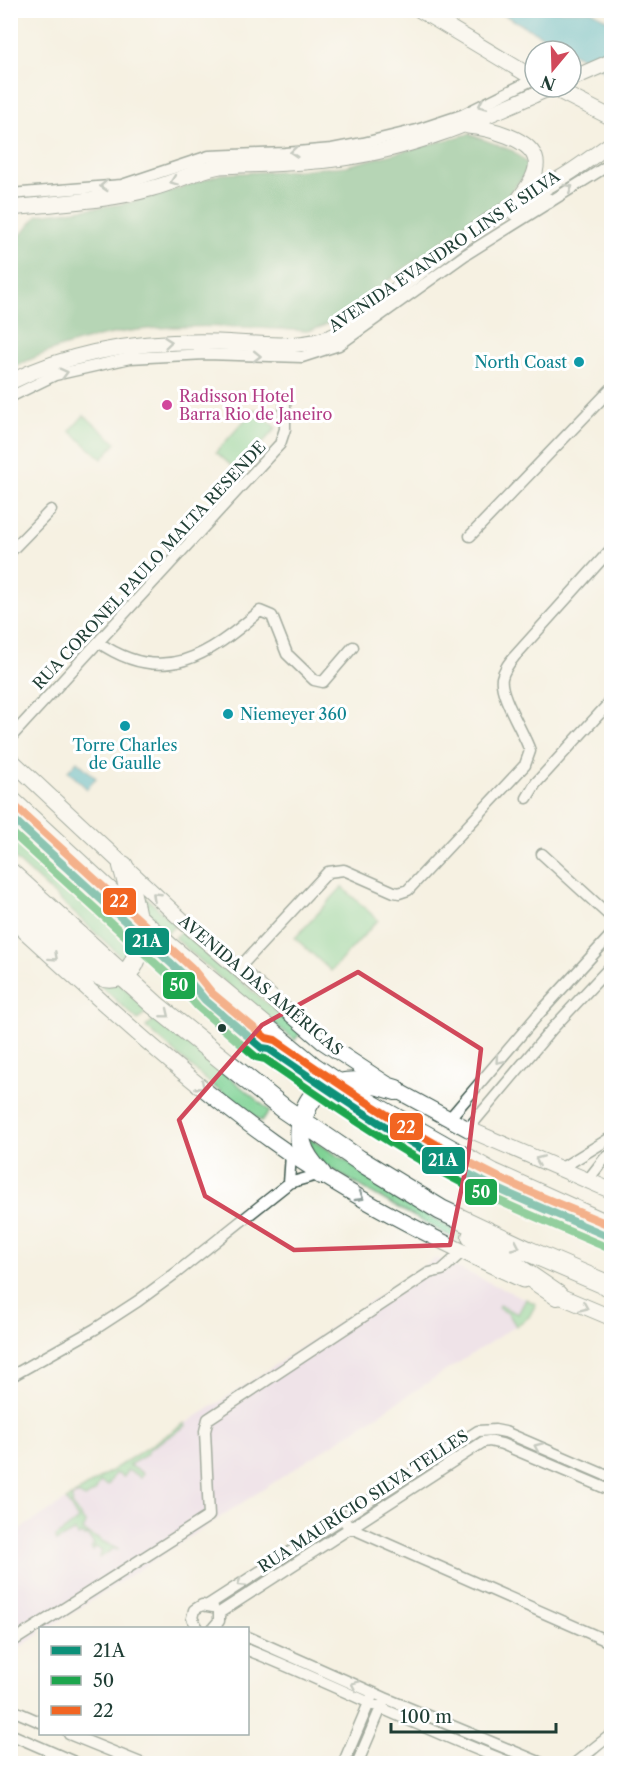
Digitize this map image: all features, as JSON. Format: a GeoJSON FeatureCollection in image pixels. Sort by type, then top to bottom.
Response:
{"type":"FeatureCollection","features":[{"type":"Feature","properties":{"kind":"highway","name":"AVENIDA DAS AMÉRICAS"},"geometry":{"type":"LineString","coordinates":[[10,800],[136,916],[245,1012],[312,1066],[339,1085],[492,1173],[612,1227]]}},
{"type":"Feature","properties":{"kind":"highway"},"geometry":{"type":"LineString","coordinates":[[10,900],[92,971],[105,978],[122,975],[132,968],[138,950],[136,916],[123,866]]}},
{"type":"Feature","properties":{"kind":"highway"},"geometry":{"type":"LineString","coordinates":[[10,873],[155,1005],[302,1122],[359,1160],[451,1215],[612,1287]]}},
{"type":"Feature","properties":{"kind":"highway"},"geometry":{"type":"LineString","coordinates":[[321,1174],[310,1164],[301,1142],[302,1122],[311,1098],[325,1088],[366,1081],[396,1090]]}},
{"type":"Feature","properties":{"kind":"highway"},"geometry":{"type":"LineString","coordinates":[[359,1160],[382,1183],[398,1194],[492,1249],[557,1295]]}},
{"type":"Feature","properties":{"kind":"street"},"geometry":{"type":"LineString","coordinates":[[420,10],[523,72]]}},
{"type":"Feature","properties":{"kind":"street"},"geometry":{"type":"LineString","coordinates":[[583,74],[612,61]]}},
{"type":"Feature","properties":{"kind":"street"},"geometry":{"type":"LineString","coordinates":[[10,194],[122,184],[201,158],[228,154],[332,149],[417,130],[462,115],[523,85]]}},
{"type":"Feature","properties":{"kind":"street"},"geometry":{"type":"LineString","coordinates":[[10,208],[120,196],[154,188],[220,166],[345,158],[390,148],[466,126],[525,99]]}},
{"type":"Feature","properties":{"kind":"street"},"geometry":{"type":"LineString","coordinates":[[575,99],[612,118]]}},
{"type":"Feature","properties":{"kind":"street"},"geometry":{"type":"LineString","coordinates":[[417,130],[466,126],[494,130],[525,146],[533,153],[536,161],[533,177],[516,203]]}},
{"type":"Feature","properties":{"kind":"street","name":"AVENIDA EVANDRO LINS E SILVA"},"geometry":{"type":"LineString","coordinates":[[10,382],[51,363],[123,347],[176,341],[273,345],[304,344],[326,340],[363,317],[426,266],[488,221],[560,179],[611,143]]}},
{"type":"Feature","properties":{"kind":"street"},"geometry":{"type":"LineString","coordinates":[[196,173],[228,154]]}},
{"type":"Feature","properties":{"kind":"street","name":"AVENIDA EVANDRO LINS E SILVA"},"geometry":{"type":"LineString","coordinates":[[10,397],[55,375],[130,358],[206,354],[302,357],[339,345],[465,255],[612,163]]}},
{"type":"Feature","properties":{"kind":"street"},"geometry":{"type":"LineString","coordinates":[[488,221],[548,201]]}},
{"type":"Feature","properties":{"kind":"street"},"geometry":{"type":"LineString","coordinates":[[390,309],[426,266]]}},
{"type":"Feature","properties":{"kind":"street"},"geometry":{"type":"LineString","coordinates":[[470,536],[612,387]]}},
{"type":"Feature","properties":{"kind":"street","name":"RUA CORONEL PAULO MALTA RESENDE"},"geometry":{"type":"LineString","coordinates":[[10,738],[280,444],[285,429],[285,403]]}},
{"type":"Feature","properties":{"kind":"street"},"geometry":{"type":"LineString","coordinates":[[10,552],[51,510]]}},
{"type":"Feature","properties":{"kind":"street"},"geometry":{"type":"LineString","coordinates":[[238,969],[328,872],[344,870],[394,892],[408,890],[525,765],[528,758],[528,745],[502,689],[502,675],[506,667],[612,548]]}},
{"type":"Feature","properties":{"kind":"street"},"geometry":{"type":"LineString","coordinates":[[98,642],[116,654],[139,662],[173,664],[194,658],[215,648],[260,611],[273,616],[287,654],[319,682],[323,682],[353,647]]}},
{"type":"Feature","properties":{"kind":"street"},"geometry":{"type":"LineString","coordinates":[[527,798],[536,783],[612,700]]}},
{"type":"Feature","properties":{"kind":"street","name":"AVENIDA DAS AMÉRICAS"},"geometry":{"type":"LineString","coordinates":[[10,759],[123,866],[323,1042],[396,1090],[468,1129],[612,1191]]}},
{"type":"Feature","properties":{"kind":"street"},"geometry":{"type":"LineString","coordinates":[[542,854],[612,918]]}},
{"type":"Feature","properties":{"kind":"street"},"geometry":{"type":"LineString","coordinates":[[10,918],[153,1047],[252,1127],[321,1174],[393,1216],[462,1252],[612,1318]]}},
{"type":"Feature","properties":{"kind":"street"},"geometry":{"type":"LineString","coordinates":[[449,1119],[472,1090],[612,934]]}},
{"type":"Feature","properties":{"kind":"street"},"geometry":{"type":"LineString","coordinates":[[468,1129],[563,1017],[612,965]]}},
{"type":"Feature","properties":{"kind":"street"},"geometry":{"type":"LineString","coordinates":[[550,1003],[563,1017]]}},
{"type":"Feature","properties":{"kind":"street"},"geometry":{"type":"LineString","coordinates":[[472,1090],[478,1100],[489,1103]]}},
{"type":"Feature","properties":{"kind":"street"},"geometry":{"type":"LineString","coordinates":[[560,1169],[612,1137]]}},
{"type":"Feature","properties":{"kind":"street"},"geometry":{"type":"LineString","coordinates":[[289,1183],[291,1154]]}},
{"type":"Feature","properties":{"kind":"street"},"geometry":{"type":"LineString","coordinates":[[587,1180],[605,1158],[612,1154]]}},
{"type":"Feature","properties":{"kind":"street"},"geometry":{"type":"LineString","coordinates":[[10,1377],[95,1329],[138,1301],[289,1183],[321,1174]]}},
{"type":"Feature","properties":{"kind":"street"},"geometry":{"type":"LineString","coordinates":[[10,1643],[209,1516],[205,1431],[208,1419],[429,1273],[442,1270],[462,1252]]}},
{"type":"Feature","properties":{"kind":"street","name":"RUA MAURÍCIO SILVA TELLES"},"geometry":{"type":"LineString","coordinates":[[205,1605],[471,1435],[488,1435],[502,1444],[612,1478]]}},
{"type":"Feature","properties":{"kind":"street","name":"RUA MAURÍCIO SILVA TELLES"},"geometry":{"type":"LineString","coordinates":[[217,1621],[349,1527],[483,1442],[488,1435]]}},
{"type":"Feature","properties":{"kind":"street","name":"RUA MAURÍCIO SILVA TELLES"},"geometry":{"type":"LineString","coordinates":[[563,1464],[612,1491]]}},
{"type":"Feature","properties":{"kind":"street"},"geometry":{"type":"LineString","coordinates":[[342,1517],[349,1527],[612,1643]]}},
{"type":"Feature","properties":{"kind":"street"},"geometry":{"type":"LineString","coordinates":[[196,1627],[193,1623],[192,1614],[205,1605],[217,1621]]}},
{"type":"Feature","properties":{"kind":"street"},"geometry":{"type":"LineString","coordinates":[[249,1638],[295,1664],[371,1698],[481,1745],[544,1764]]}},
{"type":"Feature","properties":{"kind":"street"},"geometry":{"type":"LineString","coordinates":[[249,1650],[295,1664]]}},
{"type":"Feature","properties":{"kind":"street"},"geometry":{"type":"LineString","coordinates":[[343,1764],[371,1698]]}},
{"type":"Feature","properties":{"kind":"street"},"geometry":{"type":"LineString","coordinates":[[357,1764],[383,1703]]}},
{"type":"Feature","properties":{"kind":"street"},"geometry":{"type":"LineString","coordinates":[[10,1709],[39,1722]]}},
{"type":"Feature","properties":{"kind":"street"},"geometry":{"type":"LineString","coordinates":[[10,1734],[79,1764]]}},
{"type":"Feature","properties":{"kind":"street"},"geometry":{"type":"LineString","coordinates":[[574,1764],[612,1734]]}},
{"type":"Feature","properties":{"kind":"street"},"geometry":{"type":"LineString","coordinates":[[71,1735],[143,1764]]}},
{"type":"Feature","properties":{"kind":"street"},"geometry":{"type":"LineString","coordinates":[[481,1745],[514,1764]]}},
{"type":"Feature","properties":{"kind":"street"},"geometry":{"type":"LineString","coordinates":[[592,1764],[612,1748]]}},
{"type":"Feature","properties":{"kind":"highlighted area"},"geometry":{"type":"Polygon","coordinates":[[[358,972],[481,1049],[468,1157],[450,1245],[294,1250],[205,1196],[179,1120],[262,1025],[358,972]]]}},
{"type":"Feature","properties":{"kind":"shaded area"},"geometry":{"type":"Polygon","coordinates":[[[436,1258],[536,1304],[529,1317],[51,1627],[39,1627],[39,1635],[11,1653],[11,1535],[241,1388],[436,1258]]]}},
{"type":"Feature","properties":{"kind":"green space"},"geometry":{"type":"Polygon","coordinates":[[[469,134],[513,151],[531,167],[506,198],[494,208],[449,236],[334,320],[321,327],[307,331],[193,326],[119,333],[47,352],[11,369],[11,246],[38,215],[122,204],[156,196],[221,174],[346,166],[469,134]]]}},
{"type":"Feature","properties":{"kind":"green space"},"geometry":{"type":"Polygon","coordinates":[[[255,409],[276,428],[237,471],[216,452],[255,409]]]}},
{"type":"Feature","properties":{"kind":"green space"},"geometry":{"type":"Polygon","coordinates":[[[84,415],[116,443],[102,459],[70,431],[84,415]]]}},
{"type":"Feature","properties":{"kind":"green space"},"geometry":{"type":"Polygon","coordinates":[[[10,821],[128,929],[130,945],[125,960],[11,855],[10,821]]]}},
{"type":"Feature","properties":{"kind":"green space"},"geometry":{"type":"Polygon","coordinates":[[[342,887],[378,920],[331,971],[295,938],[342,887]]]}},
{"type":"Feature","properties":{"kind":"green space"},"geometry":{"type":"Polygon","coordinates":[[[138,890],[176,925],[168,932],[142,908],[138,890]]]}},
{"type":"Feature","properties":{"kind":"green space"},"geometry":{"type":"Polygon","coordinates":[[[181,931],[301,1032],[295,1040],[245,1000],[175,938],[181,931]]]}},
{"type":"Feature","properties":{"kind":"green space"},"geometry":{"type":"Polygon","coordinates":[[[95,981],[120,983],[148,1010],[138,1020],[95,981]]]}},
{"type":"Feature","properties":{"kind":"green space"},"geometry":{"type":"Polygon","coordinates":[[[157,1017],[270,1111],[261,1121],[212,1085],[146,1027],[157,1017]]]}},
{"type":"Feature","properties":{"kind":"green space"},"geometry":{"type":"Polygon","coordinates":[[[308,1137],[348,1162],[387,1191],[481,1247],[477,1251],[316,1160],[308,1137]]]}},
{"type":"Feature","properties":{"kind":"green space"},"geometry":{"type":"Polygon","coordinates":[[[526,1299],[536,1304],[529,1317],[516,1326],[508,1313],[498,1308],[499,1305],[518,1314],[526,1299]]]}},
{"type":"Feature","properties":{"kind":"green space"},"geometry":{"type":"Polygon","coordinates":[[[185,1423],[186,1426],[149,1449],[146,1455],[129,1465],[143,1473],[141,1477],[127,1470],[124,1477],[115,1473],[108,1486],[100,1482],[95,1492],[85,1498],[78,1494],[72,1497],[72,1506],[86,1524],[83,1531],[119,1550],[113,1549],[99,1558],[102,1550],[95,1547],[93,1551],[91,1548],[94,1545],[88,1535],[78,1536],[75,1531],[56,1542],[56,1537],[78,1520],[66,1500],[185,1423]]]}},
{"type":"Feature","properties":{"kind":"water"},"geometry":{"type":"Polygon","coordinates":[[[497,11],[592,11],[611,22],[611,74],[583,59],[583,39],[548,39],[497,11]]]}},
{"type":"Feature","properties":{"kind":"water"},"geometry":{"type":"Polygon","coordinates":[[[77,761],[96,778],[87,789],[68,771],[77,761]]]}},
{"type":"Feature","properties":{"kind":"transit line","name":"22"},"geometry":{"type":"LineString","coordinates":[[17,808],[192,968],[212,993],[266,1038],[275,1040],[384,1113],[440,1147],[526,1190],[612,1226]]}},
{"type":"Feature","properties":{"kind":"transit line","name":"21A"},"geometry":{"type":"LineString","coordinates":[[10,816],[185,976],[205,1000],[262,1048],[269,1049],[379,1122],[465,1172],[509,1194],[612,1238]]}},
{"type":"Feature","properties":{"kind":"transit line","name":"50"},"geometry":{"type":"LineString","coordinates":[[10,831],[177,983],[198,1007],[256,1057],[265,1059],[347,1115],[432,1167],[505,1204],[608,1248]]}},
{"type":"Feature","properties":{"kind":"place","name":"North Coast"},"geometry":{"type":"Point","coordinates":[579,362]}},
{"type":"Feature","properties":{"kind":"place","name":"Radisson Hotel Barra Rio de Janeiro"},"geometry":{"type":"Point","coordinates":[167,405]}},
{"type":"Feature","properties":{"kind":"place","name":"Niemeyer 360"},"geometry":{"type":"Point","coordinates":[228,714]}},
{"type":"Feature","properties":{"kind":"place","name":"Torre Charles de Gaulle"},"geometry":{"type":"Point","coordinates":[125,726]}}]}
